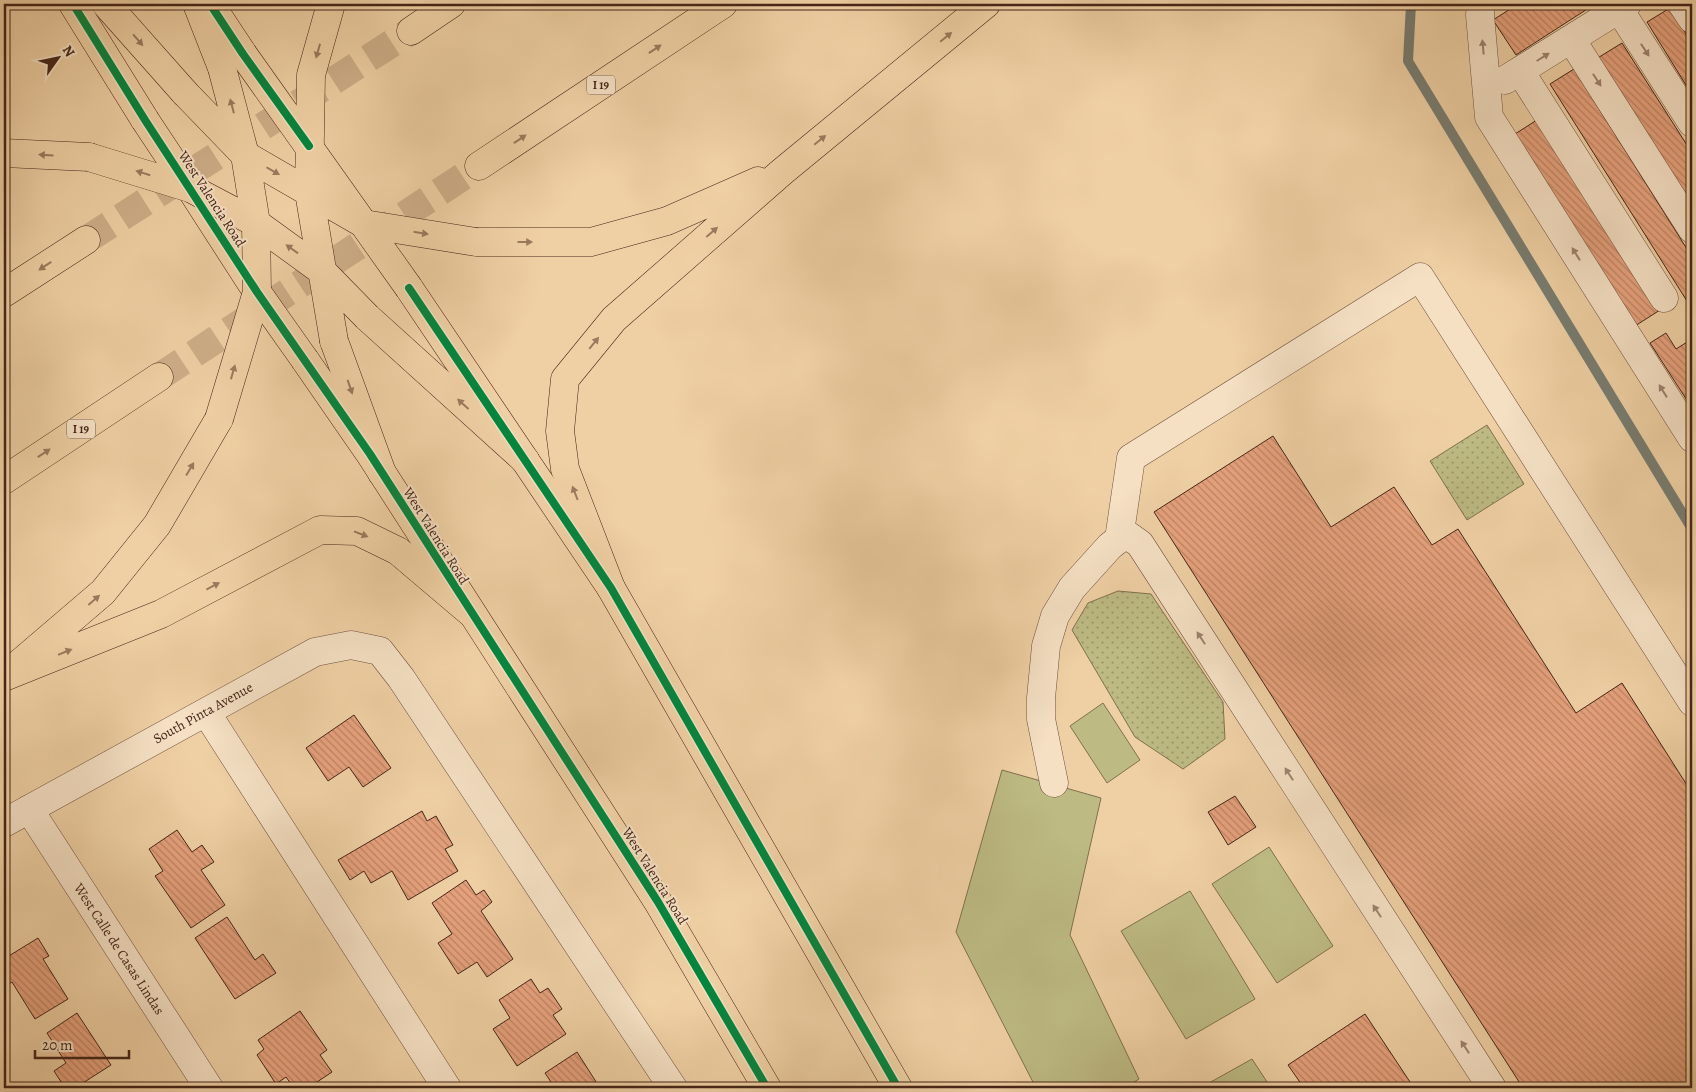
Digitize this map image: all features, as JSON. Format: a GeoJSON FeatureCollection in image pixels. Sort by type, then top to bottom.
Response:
{"type":"FeatureCollection","features":[{"type":"Feature","properties":{"kind":"main road","name":"West Valencia Road"},"geometry":{"type":"LineString","coordinates":[[73,4],[145,120],[257,292],[382,474],[658,902],[767,1088]]}},
{"type":"Feature","properties":{"kind":"main road"},"geometry":{"type":"LineString","coordinates":[[106,4],[185,93],[245,155],[364,224],[476,242],[592,242],[667,221],[782,171]]}},
{"type":"Feature","properties":{"kind":"main road"},"geometry":{"type":"LineString","coordinates":[[197,4],[233,61],[309,146],[409,288],[611,588],[898,1088]]}},
{"type":"Feature","properties":{"kind":"main road"},"geometry":{"type":"LineString","coordinates":[[4,677],[103,592],[157,525],[220,419],[257,292],[256,223],[233,61],[210,4]]}},
{"type":"Feature","properties":{"kind":"main road"},"geometry":{"type":"LineString","coordinates":[[332,4],[311,75],[309,192],[334,341],[382,474]]}},
{"type":"Feature","properties":{"kind":"main road"},"geometry":{"type":"LineString","coordinates":[[411,31],[451,4]]}},
{"type":"Feature","properties":{"kind":"main road","name":"I 19"},"geometry":{"type":"LineString","coordinates":[[479,166],[723,4]]}},
{"type":"Feature","properties":{"kind":"main road"},"geometry":{"type":"LineString","coordinates":[[611,588],[565,469],[560,431],[565,379],[614,319],[782,171],[986,4]]}},
{"type":"Feature","properties":{"kind":"main road"},"geometry":{"type":"LineString","coordinates":[[4,153],[89,157],[190,188],[256,223],[322,271],[367,317],[526,460]]}},
{"type":"Feature","properties":{"kind":"main road"},"geometry":{"type":"LineString","coordinates":[[4,293],[86,240]]}},
{"type":"Feature","properties":{"kind":"main road","name":"I 19"},"geometry":{"type":"LineString","coordinates":[[4,480],[159,378]]}},
{"type":"Feature","properties":{"kind":"main road"},"geometry":{"type":"LineString","coordinates":[[4,677],[161,614],[320,530],[356,531],[398,551],[470,612]]}},
{"type":"Feature","properties":{"kind":"street"},"geometry":{"type":"LineString","coordinates":[[1682,4],[1692,19]]}},
{"type":"Feature","properties":{"kind":"street"},"geometry":{"type":"LineString","coordinates":[[1482,5],[1480,15],[1489,117],[1691,434]]}},
{"type":"Feature","properties":{"kind":"street"},"geometry":{"type":"LineString","coordinates":[[1487,92],[1623,6],[1692,123]]}},
{"type":"Feature","properties":{"kind":"street"},"geometry":{"type":"LineString","coordinates":[[1571,39],[1692,229]]}},
{"type":"Feature","properties":{"kind":"street"},"geometry":{"type":"LineString","coordinates":[[1520,71],[1664,298]]}},
{"type":"Feature","properties":{"kind":"street"},"geometry":{"type":"LineString","coordinates":[[1119,539],[1131,458],[1420,277],[1692,702]]}},
{"type":"Feature","properties":{"kind":"street"},"geometry":{"type":"LineString","coordinates":[[1054,783],[1041,719],[1041,698],[1046,646],[1055,616],[1072,588],[1110,546],[1119,539],[1129,536],[1140,544],[1492,1088]]}},
{"type":"Feature","properties":{"kind":"street","name":"South Pinta Avenue"},"geometry":{"type":"LineString","coordinates":[[4,823],[315,652],[351,645],[380,652],[401,678],[673,1088]]}},
{"type":"Feature","properties":{"kind":"street"},"geometry":{"type":"LineString","coordinates":[[206,712],[447,1088]]}},
{"type":"Feature","properties":{"kind":"street","name":"West Calle de Casas Lindas"},"geometry":{"type":"LineString","coordinates":[[29,809],[209,1088]]}},
{"type":"Feature","properties":{"kind":"shaded area"},"geometry":{"type":"Polygon","coordinates":[[[1487,425],[1524,484],[1467,520],[1430,461],[1487,425]]]}},
{"type":"Feature","properties":{"kind":"shaded area"},"geometry":{"type":"Polygon","coordinates":[[[1118,591],[1151,594],[1223,702],[1225,739],[1183,769],[1135,737],[1072,630],[1088,603],[1118,591]]]}},
{"type":"Feature","properties":{"kind":"shaded area"},"geometry":{"type":"Polygon","coordinates":[[[1103,703],[1140,760],[1107,783],[1070,726],[1103,703]]]}},
{"type":"Feature","properties":{"kind":"shaded area"},"geometry":{"type":"Polygon","coordinates":[[[1002,770],[1101,798],[1070,935],[1139,1079],[1124,1088],[1036,1088],[956,932],[1002,770]]]}},
{"type":"Feature","properties":{"kind":"shaded area"},"geometry":{"type":"Polygon","coordinates":[[[1269,847],[1333,946],[1277,983],[1212,884],[1269,847]]]}},
{"type":"Feature","properties":{"kind":"shaded area"},"geometry":{"type":"Polygon","coordinates":[[[1190,891],[1255,999],[1186,1039],[1121,931],[1190,891]]]}},
{"type":"Feature","properties":{"kind":"shaded area"},"geometry":{"type":"Polygon","coordinates":[[[1252,1059],[1271,1088],[1200,1088],[1252,1059]]]}},
{"type":"Feature","properties":{"kind":"building"},"geometry":{"type":"Polygon","coordinates":[[[1518,4],[1595,4],[1516,55],[1493,20],[1518,4]]]}},
{"type":"Feature","properties":{"kind":"building"},"geometry":{"type":"Polygon","coordinates":[[[1670,8],[1692,44],[1692,95],[1647,22],[1670,8]]]}},
{"type":"Feature","properties":{"kind":"building"},"geometry":{"type":"Polygon","coordinates":[[[1622,43],[1692,153],[1692,208],[1596,59],[1622,43]]]}},
{"type":"Feature","properties":{"kind":"building"},"geometry":{"type":"Polygon","coordinates":[[[1574,69],[1692,257],[1692,309],[1550,84],[1574,69]]]}},
{"type":"Feature","properties":{"kind":"building"},"geometry":{"type":"Polygon","coordinates":[[[1540,118],[1660,310],[1635,326],[1515,134],[1540,118]]]}},
{"type":"Feature","properties":{"kind":"building"},"geometry":{"type":"Polygon","coordinates":[[[1666,333],[1676,349],[1692,339],[1692,404],[1690,405],[1650,343],[1666,333]]]}},
{"type":"Feature","properties":{"kind":"building"},"geometry":{"type":"Polygon","coordinates":[[[1273,436],[1331,527],[1394,487],[1432,545],[1458,529],[1576,713],[1622,683],[1692,793],[1692,1088],[1523,1088],[1154,512],[1273,436]]]}},
{"type":"Feature","properties":{"kind":"building"},"geometry":{"type":"Polygon","coordinates":[[[354,715],[391,768],[363,787],[349,767],[328,781],[306,748],[354,715]]]}},
{"type":"Feature","properties":{"kind":"building"},"geometry":{"type":"Polygon","coordinates":[[[1235,796],[1256,827],[1228,845],[1208,812],[1235,796]]]}},
{"type":"Feature","properties":{"kind":"building"},"geometry":{"type":"Polygon","coordinates":[[[422,811],[427,821],[436,816],[453,845],[445,849],[458,871],[408,900],[392,871],[371,883],[364,871],[350,880],[338,860],[422,811]]]}},
{"type":"Feature","properties":{"kind":"building"},"geometry":{"type":"Polygon","coordinates":[[[177,830],[192,852],[202,845],[214,862],[201,870],[225,905],[191,928],[155,876],[163,871],[149,849],[177,830]]]}},
{"type":"Feature","properties":{"kind":"building"},"geometry":{"type":"Polygon","coordinates":[[[466,880],[476,895],[484,890],[492,902],[481,911],[513,959],[487,977],[477,962],[458,974],[438,943],[452,934],[432,903],[466,880]]]}},
{"type":"Feature","properties":{"kind":"building"},"geometry":{"type":"Polygon","coordinates":[[[227,917],[255,960],[263,954],[276,973],[235,999],[195,938],[227,917]]]}},
{"type":"Feature","properties":{"kind":"building"},"geometry":{"type":"Polygon","coordinates":[[[38,938],[49,956],[43,959],[68,999],[35,1019],[12,982],[6,986],[4,982],[4,959],[38,938]]]}},
{"type":"Feature","properties":{"kind":"building"},"geometry":{"type":"Polygon","coordinates":[[[531,979],[540,993],[548,988],[562,1009],[553,1015],[566,1034],[517,1066],[493,1029],[510,1018],[499,1000],[531,979]]]}},
{"type":"Feature","properties":{"kind":"building"},"geometry":{"type":"Polygon","coordinates":[[[300,1011],[327,1050],[320,1055],[332,1072],[308,1088],[294,1088],[286,1077],[276,1084],[257,1055],[264,1049],[258,1040],[300,1011]]]}},
{"type":"Feature","properties":{"kind":"building"},"geometry":{"type":"Polygon","coordinates":[[[77,1013],[111,1065],[75,1088],[65,1088],[54,1071],[66,1063],[47,1033],[77,1013]]]}},
{"type":"Feature","properties":{"kind":"building"},"geometry":{"type":"Polygon","coordinates":[[[1365,1014],[1414,1088],[1304,1088],[1288,1065],[1365,1014]]]}},
{"type":"Feature","properties":{"kind":"building"},"geometry":{"type":"Polygon","coordinates":[[[577,1052],[600,1088],[555,1088],[545,1073],[577,1052]]]}},
{"type":"Feature","properties":{"kind":"waterway"},"geometry":{"type":"LineString","coordinates":[[1411,4],[1408,61],[1692,529]]}},
{"type":"Feature","properties":{"kind":"tunnel"},"geometry":{"type":"LineString","coordinates":[[86,240],[411,31]]}},
{"type":"Feature","properties":{"kind":"tunnel"},"geometry":{"type":"LineString","coordinates":[[159,377],[479,166]]}},
{"type":"Feature","properties":{"kind":"cycle path"},"geometry":{"type":"LineString","coordinates":[[73,4],[145,120],[257,292],[370,454],[658,902],[767,1088]]}},
{"type":"Feature","properties":{"kind":"cycle path"},"geometry":{"type":"LineString","coordinates":[[210,4],[243,54],[309,146]]}},
{"type":"Feature","properties":{"kind":"cycle path"},"geometry":{"type":"LineString","coordinates":[[409,288],[611,588],[898,1088]]}}]}
